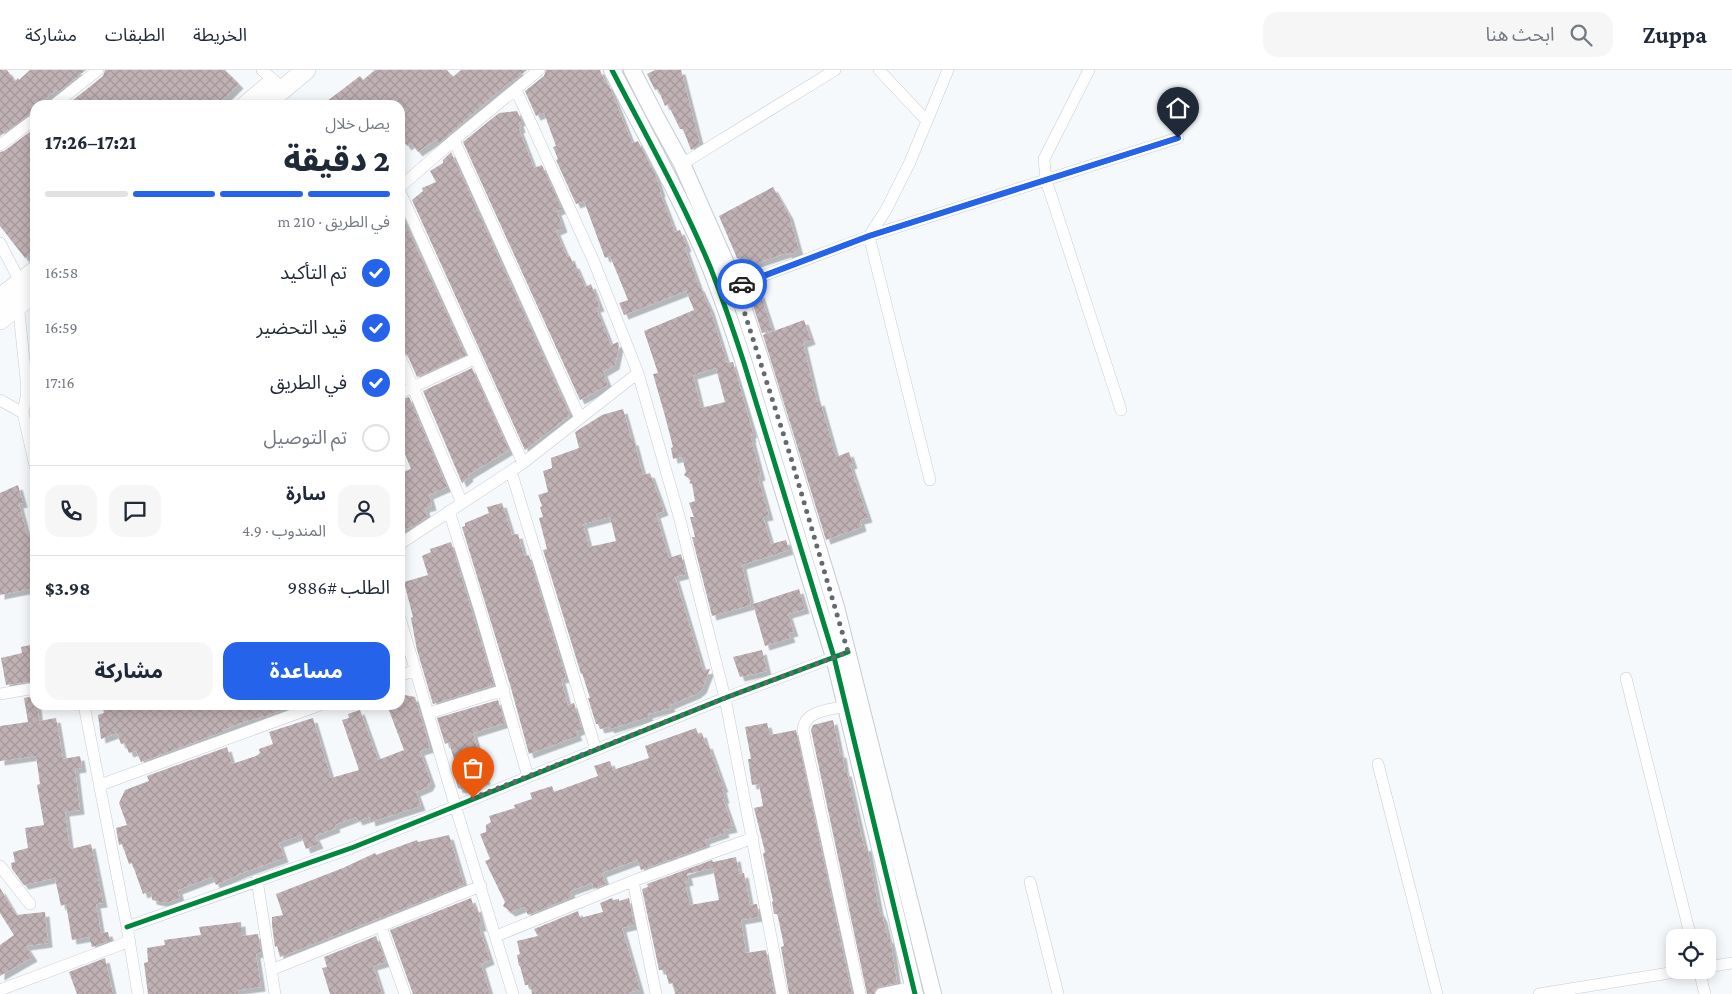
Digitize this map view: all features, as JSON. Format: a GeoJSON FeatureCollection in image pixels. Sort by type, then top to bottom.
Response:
{"type":"FeatureCollection","features":[{"type":"Feature","properties":{"kind":"main road"},"geometry":{"type":"LineString","coordinates":[[252,100],[277,77],[306,70]]}},
{"type":"Feature","properties":{"kind":"main road"},"geometry":{"type":"LineString","coordinates":[[266,100],[277,77]]}},
{"type":"Feature","properties":{"kind":"main road"},"geometry":{"type":"LineString","coordinates":[[0,298],[27,288]]}},
{"type":"Feature","properties":{"kind":"main road"},"geometry":{"type":"LineString","coordinates":[[0,320],[18,306],[27,288]]}},
{"type":"Feature","properties":{"kind":"street"},"geometry":{"type":"LineString","coordinates":[[60,100],[98,70]]}},
{"type":"Feature","properties":{"kind":"street"},"geometry":{"type":"LineString","coordinates":[[405,184],[454,140],[539,70]]}},
{"type":"Feature","properties":{"kind":"street"},"geometry":{"type":"LineString","coordinates":[[612,70],[685,212],[710,268],[728,315],[841,654],[846,706],[915,991],[881,994]]}},
{"type":"Feature","properties":{"kind":"street"},"geometry":{"type":"LineString","coordinates":[[632,70],[654,116],[682,164],[736,286],[794,467],[841,654],[933,994]]}},
{"type":"Feature","properties":{"kind":"street"},"geometry":{"type":"LineString","coordinates":[[682,164],[835,70]]}},
{"type":"Feature","properties":{"kind":"street"},"geometry":{"type":"LineString","coordinates":[[878,70],[926,120]]}},
{"type":"Feature","properties":{"kind":"street"},"geometry":{"type":"LineString","coordinates":[[930,480],[869,236],[898,188],[948,70]]}},
{"type":"Feature","properties":{"kind":"street"},"geometry":{"type":"LineString","coordinates":[[1089,70],[1044,158],[1046,180],[1122,410]]}},
{"type":"Feature","properties":{"kind":"street"},"geometry":{"type":"LineString","coordinates":[[516,90],[594,262],[638,373],[677,508],[725,698],[782,994]]}},
{"type":"Feature","properties":{"kind":"street"},"geometry":{"type":"LineString","coordinates":[[0,145],[30,123]]}},
{"type":"Feature","properties":{"kind":"street"},"geometry":{"type":"LineString","coordinates":[[736,286],[869,236],[1178,138]]}},
{"type":"Feature","properties":{"kind":"street"},"geometry":{"type":"LineString","coordinates":[[454,140],[580,418]]}},
{"type":"Feature","properties":{"kind":"street"},"geometry":{"type":"LineString","coordinates":[[405,203],[523,463]]}},
{"type":"Feature","properties":{"kind":"street"},"geometry":{"type":"LineString","coordinates":[[0,243],[16,274],[27,288]]}},
{"type":"Feature","properties":{"kind":"street"},"geometry":{"type":"LineString","coordinates":[[18,306],[26,379],[26,397],[23,413],[30,444]]}},
{"type":"Feature","properties":{"kind":"street"},"geometry":{"type":"LineString","coordinates":[[405,390],[476,358]]}},
{"type":"Feature","properties":{"kind":"street"},"geometry":{"type":"LineString","coordinates":[[405,368],[462,502]]}},
{"type":"Feature","properties":{"kind":"street"},"geometry":{"type":"LineString","coordinates":[[405,541],[512,471],[638,373]]}},
{"type":"Feature","properties":{"kind":"street"},"geometry":{"type":"LineString","coordinates":[[0,400],[23,413]]}},
{"type":"Feature","properties":{"kind":"street"},"geometry":{"type":"LineString","coordinates":[[512,471],[596,750]]}},
{"type":"Feature","properties":{"kind":"street"},"geometry":{"type":"LineString","coordinates":[[449,511],[504,690],[528,777]]}},
{"type":"Feature","properties":{"kind":"street"},"geometry":{"type":"LineString","coordinates":[[405,635],[513,994]]}},
{"type":"Feature","properties":{"kind":"street"},"geometry":{"type":"LineString","coordinates":[[127,927],[354,847],[455,805],[841,654]]}},
{"type":"Feature","properties":{"kind":"street"},"geometry":{"type":"LineString","coordinates":[[405,674],[415,670]]}},
{"type":"Feature","properties":{"kind":"street"},"geometry":{"type":"LineString","coordinates":[[1626,678],[1689,929]]}},
{"type":"Feature","properties":{"kind":"street"},"geometry":{"type":"LineString","coordinates":[[0,694],[30,689]]}},
{"type":"Feature","properties":{"kind":"street"},"geometry":{"type":"LineString","coordinates":[[429,713],[504,690]]}},
{"type":"Feature","properties":{"kind":"street"},"geometry":{"type":"LineString","coordinates":[[846,706],[811,714],[806,718],[803,730],[860,994]]}},
{"type":"Feature","properties":{"kind":"street"},"geometry":{"type":"LineString","coordinates":[[85,710],[130,941],[138,994]]}},
{"type":"Feature","properties":{"kind":"street"},"geometry":{"type":"LineString","coordinates":[[100,785],[306,710]]}},
{"type":"Feature","properties":{"kind":"street"},"geometry":{"type":"LineString","coordinates":[[1378,764],[1437,994]]}},
{"type":"Feature","properties":{"kind":"street"},"geometry":{"type":"LineString","coordinates":[[496,936],[632,881],[752,838]]}},
{"type":"Feature","properties":{"kind":"street"},"geometry":{"type":"LineString","coordinates":[[0,866],[30,904]]}},
{"type":"Feature","properties":{"kind":"street"},"geometry":{"type":"LineString","coordinates":[[257,880],[275,994]]}},
{"type":"Feature","properties":{"kind":"street"},"geometry":{"type":"LineString","coordinates":[[632,881],[656,994]]}},
{"type":"Feature","properties":{"kind":"street"},"geometry":{"type":"LineString","coordinates":[[1030,882],[1058,994]]}},
{"type":"Feature","properties":{"kind":"street"},"geometry":{"type":"LineString","coordinates":[[271,970],[481,886]]}},
{"type":"Feature","properties":{"kind":"street"},"geometry":{"type":"LineString","coordinates":[[381,927],[405,994]]}},
{"type":"Feature","properties":{"kind":"street"},"geometry":{"type":"LineString","coordinates":[[0,990],[130,941]]}},
{"type":"Feature","properties":{"kind":"street"},"geometry":{"type":"LineString","coordinates":[[1716,966],[1732,963]]}},
{"type":"Feature","properties":{"kind":"street"},"geometry":{"type":"LineString","coordinates":[[1539,994],[1666,974]]}},
{"type":"Feature","properties":{"kind":"street"},"geometry":{"type":"LineString","coordinates":[[1701,979],[1705,994]]}},
{"type":"Feature","properties":{"kind":"building"},"geometry":{"type":"Polygon","coordinates":[[[0,70],[7,70],[15,81],[18,78],[19,80],[30,70],[86,70],[58,92],[56,90],[44,100],[30,100],[30,114],[0,136],[0,70]]]}},
{"type":"Feature","properties":{"kind":"building"},"geometry":{"type":"Polygon","coordinates":[[[105,70],[225,70],[239,84],[223,100],[73,100],[103,76],[105,70]]]}},
{"type":"Feature","properties":{"kind":"building"},"geometry":{"type":"Polygon","coordinates":[[[375,70],[447,70],[453,77],[461,70],[527,70],[508,83],[438,144],[437,139],[418,152],[411,143],[407,146],[405,143],[405,100],[329,100],[360,76],[363,80],[375,70]]]}},
{"type":"Feature","properties":{"kind":"building"},"geometry":{"type":"Polygon","coordinates":[[[546,70],[600,70],[606,84],[609,85],[632,143],[638,141],[655,174],[675,232],[680,230],[687,247],[685,248],[699,287],[710,309],[727,363],[733,362],[753,433],[751,438],[761,476],[758,477],[769,516],[763,517],[771,544],[786,540],[789,550],[742,565],[751,605],[712,616],[692,537],[695,537],[690,517],[694,517],[689,503],[695,501],[692,484],[689,483],[691,480],[684,475],[686,472],[682,457],[673,459],[671,448],[673,447],[653,374],[658,373],[644,331],[694,310],[686,291],[624,315],[619,303],[628,300],[610,256],[605,258],[584,201],[576,204],[556,160],[558,159],[553,147],[556,146],[544,113],[536,116],[525,91],[544,76],[546,70]],[[716,368],[693,375],[701,408],[725,402],[716,368]]]}},
{"type":"Feature","properties":{"kind":"building"},"geometry":{"type":"Polygon","coordinates":[[[655,70],[681,70],[700,144],[691,150],[683,129],[680,129],[668,104],[665,106],[658,89],[655,90],[647,74],[655,70]]]}},
{"type":"Feature","properties":{"kind":"building"},"geometry":{"type":"Polygon","coordinates":[[[517,111],[522,121],[519,122],[521,128],[519,129],[534,168],[542,165],[562,209],[557,211],[563,228],[556,231],[567,257],[570,256],[573,264],[575,264],[585,287],[591,284],[600,307],[596,308],[611,345],[618,342],[619,346],[615,365],[603,372],[608,385],[580,400],[463,142],[499,113],[517,111]]]}},
{"type":"Feature","properties":{"kind":"building"},"geometry":{"type":"Polygon","coordinates":[[[30,132],[30,254],[25,258],[0,226],[0,152],[30,132]]]}},
{"type":"Feature","properties":{"kind":"building"},"geometry":{"type":"Polygon","coordinates":[[[451,152],[570,415],[525,450],[412,200],[423,191],[422,188],[436,182],[430,171],[443,163],[443,160],[451,152]]]}},
{"type":"Feature","properties":{"kind":"building"},"geometry":{"type":"Polygon","coordinates":[[[773,187],[789,215],[799,251],[754,264],[737,258],[719,216],[773,187]]]}},
{"type":"Feature","properties":{"kind":"building"},"geometry":{"type":"Polygon","coordinates":[[[405,223],[466,355],[417,377],[405,353],[405,223]]]}},
{"type":"Feature","properties":{"kind":"building"},"geometry":{"type":"Polygon","coordinates":[[[760,293],[772,330],[762,333],[750,296],[760,293]]]}},
{"type":"Feature","properties":{"kind":"building"},"geometry":{"type":"Polygon","coordinates":[[[804,320],[811,340],[803,343],[817,402],[820,401],[836,457],[849,452],[853,464],[850,465],[868,518],[860,520],[862,527],[826,540],[763,335],[804,320]]]}},
{"type":"Feature","properties":{"kind":"building"},"geometry":{"type":"Polygon","coordinates":[[[472,368],[509,450],[468,475],[469,477],[462,483],[423,391],[472,368]]]}},
{"type":"Feature","properties":{"kind":"building"},"geometry":{"type":"Polygon","coordinates":[[[409,397],[447,487],[429,495],[432,506],[425,508],[427,517],[405,529],[405,471],[411,469],[405,454],[405,398],[409,397]]]}},
{"type":"Feature","properties":{"kind":"building"},"geometry":{"type":"Polygon","coordinates":[[[623,409],[643,475],[650,473],[664,511],[656,514],[669,558],[681,554],[686,574],[675,577],[703,670],[710,669],[702,689],[696,694],[670,705],[671,708],[648,714],[649,717],[610,729],[609,727],[600,729],[598,724],[596,724],[588,698],[590,698],[543,550],[547,549],[539,518],[543,517],[538,495],[548,492],[543,471],[552,468],[551,458],[579,448],[575,432],[602,415],[623,409]],[[610,517],[583,524],[589,547],[616,541],[610,517]]]}},
{"type":"Feature","properties":{"kind":"building"},"geometry":{"type":"Polygon","coordinates":[[[18,485],[23,503],[19,504],[27,535],[30,534],[30,589],[0,595],[0,493],[18,485]]]}},
{"type":"Feature","properties":{"kind":"building"},"geometry":{"type":"Polygon","coordinates":[[[502,503],[512,535],[518,534],[524,556],[529,555],[566,678],[561,679],[568,705],[574,703],[582,729],[576,732],[578,736],[529,754],[462,527],[465,526],[465,523],[489,513],[487,507],[502,503]]]}},
{"type":"Feature","properties":{"kind":"building"},"geometry":{"type":"Polygon","coordinates":[[[451,542],[494,685],[433,704],[417,650],[411,618],[413,617],[405,586],[405,582],[428,575],[422,556],[431,552],[430,549],[451,542]]]}},
{"type":"Feature","properties":{"kind":"building"},"geometry":{"type":"Polygon","coordinates":[[[799,589],[805,609],[788,614],[794,632],[789,633],[791,638],[765,646],[753,604],[799,589]]]}},
{"type":"Feature","properties":{"kind":"building"},"geometry":{"type":"Polygon","coordinates":[[[30,645],[30,682],[6,685],[1,658],[22,653],[21,647],[30,645]]]}},
{"type":"Feature","properties":{"kind":"building"},"geometry":{"type":"Polygon","coordinates":[[[762,650],[767,671],[740,677],[733,657],[762,650]]]}},
{"type":"Feature","properties":{"kind":"building"},"geometry":{"type":"Polygon","coordinates":[[[405,695],[415,697],[430,748],[420,751],[431,782],[428,787],[416,792],[421,806],[371,822],[370,817],[358,821],[356,817],[335,825],[336,828],[315,836],[319,844],[306,849],[301,835],[279,843],[284,858],[242,873],[216,885],[212,877],[178,890],[180,898],[166,903],[152,900],[151,891],[143,894],[132,863],[129,864],[122,844],[119,845],[116,828],[127,825],[119,803],[125,790],[149,781],[147,776],[227,747],[232,764],[256,756],[260,753],[259,749],[273,744],[269,732],[313,718],[331,778],[359,770],[342,720],[349,718],[348,714],[360,710],[378,760],[404,750],[389,710],[405,710],[405,695]]]}},
{"type":"Feature","properties":{"kind":"building"},"geometry":{"type":"Polygon","coordinates":[[[30,697],[30,710],[38,710],[39,721],[56,718],[63,759],[80,756],[82,768],[75,769],[80,810],[65,812],[71,849],[91,844],[103,903],[96,904],[101,933],[108,932],[110,941],[92,947],[89,937],[72,940],[66,904],[61,906],[55,878],[24,885],[12,869],[11,863],[15,862],[13,852],[28,848],[25,828],[44,825],[37,785],[40,784],[36,756],[0,761],[0,726],[28,722],[24,698],[30,697]]]}},
{"type":"Feature","properties":{"kind":"building"},"geometry":{"type":"Polygon","coordinates":[[[498,700],[505,723],[473,733],[486,780],[462,789],[458,788],[454,774],[458,773],[449,742],[445,744],[437,718],[498,700]]]}},
{"type":"Feature","properties":{"kind":"building"},"geometry":{"type":"Polygon","coordinates":[[[103,710],[282,710],[235,725],[222,732],[141,762],[136,751],[129,753],[125,743],[121,744],[117,733],[101,739],[98,715],[104,713],[103,710]]]}},
{"type":"Feature","properties":{"kind":"building"},"geometry":{"type":"Polygon","coordinates":[[[833,720],[864,847],[867,846],[879,910],[888,939],[890,938],[897,983],[879,987],[874,994],[867,994],[811,730],[813,725],[833,720]]]}},
{"type":"Feature","properties":{"kind":"building"},"geometry":{"type":"Polygon","coordinates":[[[767,723],[770,735],[796,730],[852,994],[789,994],[781,947],[784,946],[778,917],[777,914],[774,914],[763,854],[765,852],[754,808],[763,806],[759,784],[752,785],[748,759],[751,759],[745,727],[767,723]]]}},
{"type":"Feature","properties":{"kind":"building"},"geometry":{"type":"Polygon","coordinates":[[[696,728],[698,734],[702,733],[706,745],[708,744],[724,788],[722,788],[725,799],[723,799],[733,828],[724,830],[725,833],[705,840],[707,846],[641,870],[637,860],[602,873],[606,884],[594,889],[592,883],[570,891],[572,897],[528,915],[524,907],[511,912],[503,906],[505,902],[485,861],[490,859],[480,834],[486,832],[486,825],[491,822],[489,816],[515,808],[514,805],[532,799],[530,793],[552,786],[554,792],[598,776],[594,766],[610,761],[613,770],[649,758],[645,746],[696,728]]]}},
{"type":"Feature","properties":{"kind":"building"},"geometry":{"type":"Polygon","coordinates":[[[449,835],[464,885],[280,957],[277,946],[275,947],[272,925],[272,917],[283,915],[276,894],[343,868],[375,853],[376,855],[417,840],[418,842],[449,835]]]}},
{"type":"Feature","properties":{"kind":"building"},"geometry":{"type":"Polygon","coordinates":[[[736,857],[739,874],[744,873],[750,905],[757,904],[759,917],[741,920],[746,953],[766,950],[774,994],[675,994],[673,983],[669,984],[665,970],[659,970],[642,889],[648,887],[647,884],[712,860],[713,862],[736,857]],[[713,868],[687,874],[689,881],[685,882],[690,905],[719,900],[713,868]]]}},
{"type":"Feature","properties":{"kind":"building"},"geometry":{"type":"Polygon","coordinates":[[[0,888],[16,915],[45,912],[48,943],[26,946],[33,957],[0,976],[0,945],[14,935],[0,913],[0,888]]]}},
{"type":"Feature","properties":{"kind":"building"},"geometry":{"type":"Polygon","coordinates":[[[471,898],[474,908],[477,907],[482,927],[479,927],[490,960],[481,964],[490,994],[413,994],[390,930],[471,898]]]}},
{"type":"Feature","properties":{"kind":"building"},"geometry":{"type":"Polygon","coordinates":[[[612,898],[613,900],[619,899],[619,901],[629,898],[634,925],[622,928],[640,990],[630,992],[631,994],[532,994],[531,987],[529,988],[528,985],[525,985],[519,966],[517,955],[520,954],[517,941],[538,936],[534,929],[578,911],[580,918],[603,912],[600,903],[612,898]]]}},
{"type":"Feature","properties":{"kind":"building"},"geometry":{"type":"Polygon","coordinates":[[[241,922],[242,936],[258,934],[261,952],[256,954],[261,987],[238,990],[239,994],[148,994],[144,963],[148,962],[147,948],[165,945],[164,940],[201,935],[199,927],[241,922]]]}},
{"type":"Feature","properties":{"kind":"building"},"geometry":{"type":"Polygon","coordinates":[[[376,936],[386,962],[373,966],[382,994],[330,994],[322,968],[327,967],[324,957],[376,936]]]}},
{"type":"Feature","properties":{"kind":"building"},"geometry":{"type":"Polygon","coordinates":[[[105,958],[113,994],[77,994],[69,972],[105,958]]]}},
{"type":"Feature","properties":{"kind":"cycle path"},"geometry":{"type":"LineString","coordinates":[[612,70],[700,244],[740,351],[834,657],[915,994]]}},
{"type":"Feature","properties":{"kind":"cycle path"},"geometry":{"type":"LineString","coordinates":[[736,286],[869,236],[1178,138]]}},
{"type":"Feature","properties":{"kind":"cycle path"},"geometry":{"type":"LineString","coordinates":[[127,927],[354,847],[725,698],[848,652]]}},
{"type":"Feature","properties":{"kind":"way so far"},"geometry":{"type":"LineString","coordinates":[[473,798],[725,698],[848,652],[791,458],[736,286],[742,284]]}},
{"type":"Feature","properties":{"kind":"route"},"geometry":{"type":"LineString","coordinates":[[742,284],[869,236],[1178,138]]}}]}
